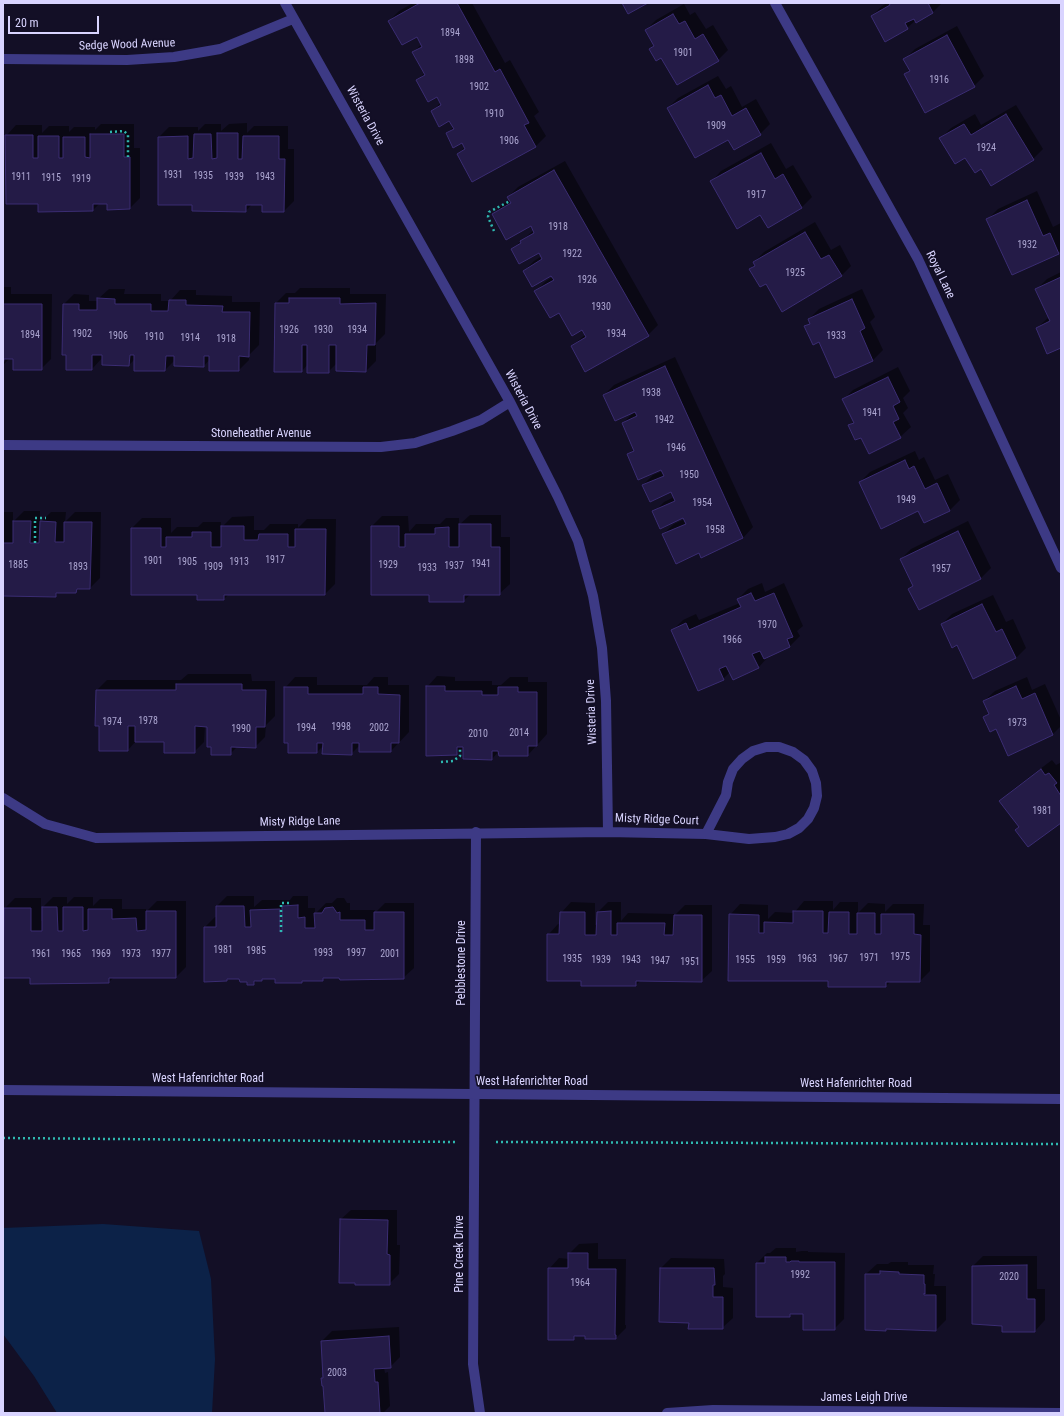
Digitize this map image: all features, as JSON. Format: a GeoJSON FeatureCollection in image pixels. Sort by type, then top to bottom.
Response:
{"type":"FeatureCollection","features":[{"type":"Feature","properties":{"kind":"street","name":"Wisteria Drive"},"geometry":{"type":"LineString","coordinates":[[285,3],[510,402],[558,497],[574,534],[593,596],[602,648],[606,701],[608,832]]}},
{"type":"Feature","properties":{"kind":"street","name":"Royal Lane"},"geometry":{"type":"LineString","coordinates":[[775,3],[918,259],[1061,568]]}},
{"type":"Feature","properties":{"kind":"street","name":"Sedge Wood Avenue"},"geometry":{"type":"LineString","coordinates":[[3,59],[126,60],[174,57],[220,49],[293,18]]}},
{"type":"Feature","properties":{"kind":"street","name":"Stoneheather Avenue"},"geometry":{"type":"LineString","coordinates":[[3,445],[381,447],[415,443],[452,431],[480,420],[510,402]]}},
{"type":"Feature","properties":{"kind":"street","name":"Misty Ridge Court"},"geometry":{"type":"LineString","coordinates":[[608,832],[706,834],[756,838],[776,837],[788,834],[799,828],[808,819],[815,802],[817,796],[816,783],[812,771],[804,760],[793,752],[780,748],[766,748],[753,751],[742,759],[733,769],[728,782],[726,795],[706,834]]}},
{"type":"Feature","properties":{"kind":"street","name":"Misty Ridge Lane"},"geometry":{"type":"LineString","coordinates":[[3,798],[45,824],[96,838],[476,832],[608,832]]}},
{"type":"Feature","properties":{"kind":"street","name":"Pebblestone Drive"},"geometry":{"type":"LineString","coordinates":[[474,1094],[476,832]]}},
{"type":"Feature","properties":{"kind":"street","name":"West Hafenrichter Road"},"geometry":{"type":"LineString","coordinates":[[3,1090],[1061,1099]]}},
{"type":"Feature","properties":{"kind":"street","name":"Pine Creek Drive"},"geometry":{"type":"LineString","coordinates":[[474,1094],[473,1364],[480,1413]]}},
{"type":"Feature","properties":{"kind":"street","name":"James Leigh Drive"},"geometry":{"type":"LineString","coordinates":[[667,1413],[713,1410],[1061,1412]]}},
{"type":"Feature","properties":{"kind":"path"},"geometry":{"type":"LineString","coordinates":[[110,132],[124,131],[128,135],[128,157]]}},
{"type":"Feature","properties":{"kind":"path"},"geometry":{"type":"LineString","coordinates":[[494,230],[488,217],[489,212],[510,202]]}},
{"type":"Feature","properties":{"kind":"path"},"geometry":{"type":"LineString","coordinates":[[35,543],[35,518],[46,518]]}},
{"type":"Feature","properties":{"kind":"path"},"geometry":{"type":"LineString","coordinates":[[441,762],[453,761],[460,756],[460,747]]}},
{"type":"Feature","properties":{"kind":"path"},"geometry":{"type":"LineString","coordinates":[[281,932],[281,903],[292,903]]}},
{"type":"Feature","properties":{"kind":"path"},"geometry":{"type":"LineString","coordinates":[[3,1138],[439,1142]]}},
{"type":"Feature","properties":{"kind":"path"},"geometry":{"type":"LineString","coordinates":[[512,1142],[1061,1144]]}},
{"type":"Feature","properties":{"kind":"water"},"geometry":{"type":"Polygon","coordinates":[[[103,1224],[199,1231],[211,1279],[215,1359],[212,1413],[57,1413],[34,1376],[3,1334],[3,1228],[103,1224]]]}},
{"type":"Feature","properties":{"kind":"building"},"geometry":{"type":"Polygon","coordinates":[[[420,3],[457,3],[495,72],[500,69],[529,123],[524,125],[536,147],[472,182],[457,154],[465,149],[462,143],[453,148],[446,133],[454,129],[449,121],[439,127],[431,111],[441,105],[437,97],[428,102],[416,80],[425,75],[412,52],[422,47],[417,37],[402,45],[388,21],[420,3]]]}},
{"type":"Feature","properties":{"kind":"building"},"geometry":{"type":"Polygon","coordinates":[[[622,3],[648,3],[628,14],[622,3]]]}},
{"type":"Feature","properties":{"kind":"building"},"geometry":{"type":"Polygon","coordinates":[[[889,3],[928,3],[933,13],[916,23],[914,19],[905,23],[908,29],[885,42],[871,16],[890,5],[889,3]]]}},
{"type":"Feature","properties":{"kind":"building"},"geometry":{"type":"Polygon","coordinates":[[[673,14],[679,24],[685,21],[695,39],[703,34],[719,61],[677,85],[661,58],[656,61],[649,49],[654,46],[645,30],[673,14]]]}},
{"type":"Feature","properties":{"kind":"building"},"geometry":{"type":"Polygon","coordinates":[[[947,35],[975,87],[925,113],[904,74],[910,71],[903,59],[947,35]]]}},
{"type":"Feature","properties":{"kind":"building"},"geometry":{"type":"Polygon","coordinates":[[[708,85],[715,98],[721,95],[732,116],[746,108],[761,135],[734,150],[728,140],[695,158],[667,108],[708,85]]]}},
{"type":"Feature","properties":{"kind":"building"},"geometry":{"type":"Polygon","coordinates":[[[1006,114],[1034,160],[991,186],[981,169],[975,173],[965,158],[955,164],[939,138],[964,124],[971,135],[1006,114]]]}},
{"type":"Feature","properties":{"kind":"building"},"geometry":{"type":"Polygon","coordinates":[[[217,133],[238,133],[238,159],[242,159],[243,136],[279,136],[279,159],[285,159],[284,212],[262,212],[262,205],[246,205],[246,212],[192,211],[192,205],[158,205],[158,137],[188,136],[188,159],[193,158],[194,134],[211,134],[212,159],[217,158],[217,133]]]}},
{"type":"Feature","properties":{"kind":"building"},"geometry":{"type":"Polygon","coordinates":[[[90,134],[124,134],[124,157],[130,157],[130,209],[107,210],[107,204],[93,204],[93,211],[38,212],[38,204],[6,204],[5,135],[33,135],[33,158],[38,158],[38,136],[59,136],[59,158],[63,158],[63,137],[85,137],[85,157],[90,158],[90,134]]]}},
{"type":"Feature","properties":{"kind":"building"},"geometry":{"type":"Polygon","coordinates":[[[761,153],[775,179],[783,174],[802,208],[768,228],[760,215],[737,229],[710,181],[761,153]]]}},
{"type":"Feature","properties":{"kind":"building"},"geometry":{"type":"Polygon","coordinates":[[[554,170],[649,336],[585,372],[571,346],[586,337],[582,330],[572,336],[559,313],[550,318],[534,291],[554,280],[551,276],[532,287],[523,271],[542,259],[539,253],[519,264],[511,249],[521,243],[520,241],[534,233],[531,226],[506,240],[492,214],[511,203],[507,197],[554,170]]]}},
{"type":"Feature","properties":{"kind":"building"},"geometry":{"type":"Polygon","coordinates":[[[1027,200],[1043,236],[1050,233],[1059,254],[1012,275],[986,219],[1027,200]]]}},
{"type":"Feature","properties":{"kind":"building"},"geometry":{"type":"Polygon","coordinates":[[[805,232],[821,259],[829,255],[842,276],[782,312],[766,284],[760,287],[749,269],[755,266],[753,262],[805,232]]]}},
{"type":"Feature","properties":{"kind":"building"},"geometry":{"type":"Polygon","coordinates":[[[1061,277],[1061,348],[1047,354],[1036,328],[1050,321],[1035,289],[1061,277]]]}},
{"type":"Feature","properties":{"kind":"building"},"geometry":{"type":"Polygon","coordinates":[[[97,298],[115,299],[115,304],[151,304],[151,311],[168,311],[169,300],[186,300],[186,305],[223,306],[222,312],[250,312],[249,357],[239,356],[239,371],[209,371],[209,356],[204,356],[204,367],[174,366],[174,356],[166,356],[165,371],[134,371],[134,355],[130,355],[129,366],[102,365],[102,355],[92,355],[92,370],[66,370],[66,355],[62,355],[63,304],[79,304],[79,310],[97,310],[97,298]]]}},
{"type":"Feature","properties":{"kind":"building"},"geometry":{"type":"Polygon","coordinates":[[[289,298],[340,298],[340,304],[376,303],[375,345],[367,345],[366,372],[336,371],[336,345],[329,345],[329,373],[307,373],[307,345],[302,345],[302,372],[274,372],[275,303],[289,303],[289,298]]]}},
{"type":"Feature","properties":{"kind":"building"},"geometry":{"type":"Polygon","coordinates":[[[852,299],[865,328],[860,331],[873,361],[835,378],[819,342],[813,345],[804,326],[810,324],[808,319],[852,299]]]}},
{"type":"Feature","properties":{"kind":"building"},"geometry":{"type":"Polygon","coordinates":[[[3,304],[42,304],[42,370],[13,370],[13,359],[4,359],[3,366],[3,304]]]}},
{"type":"Feature","properties":{"kind":"building"},"geometry":{"type":"Polygon","coordinates":[[[665,366],[743,538],[701,558],[699,553],[676,564],[662,534],[686,524],[683,518],[660,529],[652,511],[675,501],[671,492],[650,502],[642,485],[664,476],[661,470],[638,480],[627,454],[634,451],[622,423],[637,416],[635,412],[615,421],[603,395],[665,366]]]}},
{"type":"Feature","properties":{"kind":"building"},"geometry":{"type":"Polygon","coordinates":[[[888,377],[900,402],[893,406],[899,419],[893,422],[901,438],[869,454],[861,438],[855,440],[848,425],[854,423],[842,399],[888,377]]]}},
{"type":"Feature","properties":{"kind":"building"},"geometry":{"type":"Polygon","coordinates":[[[905,460],[909,469],[914,466],[925,489],[937,483],[950,511],[924,523],[918,511],[881,529],[859,482],[905,460]]]}},
{"type":"Feature","properties":{"kind":"building"},"geometry":{"type":"Polygon","coordinates":[[[13,521],[31,521],[30,543],[39,543],[40,521],[56,522],[55,542],[64,542],[64,522],[92,522],[90,589],[77,589],[76,593],[56,593],[56,597],[3,596],[3,543],[13,543],[13,521]]]}},
{"type":"Feature","properties":{"kind":"building"},"geometry":{"type":"Polygon","coordinates":[[[459,524],[491,524],[491,547],[500,547],[500,595],[464,595],[464,602],[429,602],[429,595],[371,595],[371,526],[399,526],[399,547],[405,547],[405,534],[435,534],[435,528],[449,527],[449,547],[459,547],[459,524]]]}},
{"type":"Feature","properties":{"kind":"building"},"geometry":{"type":"Polygon","coordinates":[[[221,526],[244,526],[244,540],[258,540],[259,534],[288,534],[288,547],[295,547],[295,529],[326,529],[325,595],[224,595],[224,600],[197,600],[197,595],[131,595],[131,528],[161,528],[161,547],[166,547],[166,537],[192,537],[192,532],[211,532],[211,547],[221,547],[221,526]]]}},
{"type":"Feature","properties":{"kind":"building"},"geometry":{"type":"Polygon","coordinates":[[[958,531],[981,579],[919,610],[908,589],[913,586],[900,559],[958,531]]]}},
{"type":"Feature","properties":{"kind":"building"},"geometry":{"type":"Polygon","coordinates":[[[751,593],[755,601],[774,593],[793,637],[787,639],[790,647],[764,659],[760,651],[752,654],[759,668],[733,680],[726,666],[719,669],[724,680],[698,691],[671,630],[686,623],[689,630],[741,607],[737,599],[751,593]]]}},
{"type":"Feature","properties":{"kind":"building"},"geometry":{"type":"Polygon","coordinates":[[[982,604],[996,632],[1002,629],[1016,658],[973,679],[957,645],[952,648],[941,624],[982,604]]]}},
{"type":"Feature","properties":{"kind":"building"},"geometry":{"type":"Polygon","coordinates":[[[176,684],[242,684],[242,690],[266,690],[265,727],[256,727],[256,748],[231,747],[231,755],[211,755],[211,747],[207,747],[207,727],[195,726],[195,753],[164,753],[164,742],[135,742],[135,726],[128,726],[128,751],[99,751],[99,726],[95,726],[96,690],[176,690],[176,684]]]}},
{"type":"Feature","properties":{"kind":"building"},"geometry":{"type":"Polygon","coordinates":[[[426,686],[445,686],[445,691],[482,691],[482,695],[498,695],[498,687],[518,687],[518,692],[537,692],[537,746],[528,746],[528,756],[499,756],[498,751],[492,751],[492,760],[463,759],[463,747],[457,747],[457,755],[426,756],[426,686]]]}},
{"type":"Feature","properties":{"kind":"building"},"geometry":{"type":"Polygon","coordinates":[[[1016,686],[1022,699],[1035,693],[1053,735],[1008,756],[996,729],[990,732],[983,717],[989,714],[983,701],[1016,686]]]}},
{"type":"Feature","properties":{"kind":"building"},"geometry":{"type":"Polygon","coordinates":[[[284,687],[308,687],[308,694],[363,694],[363,687],[378,687],[378,694],[400,695],[399,743],[391,743],[391,752],[359,752],[359,743],[352,743],[352,755],[322,754],[323,743],[317,743],[317,753],[288,753],[288,743],[284,743],[284,687]]]}},
{"type":"Feature","properties":{"kind":"building"},"geometry":{"type":"Polygon","coordinates":[[[1041,769],[1045,775],[1049,773],[1057,783],[1054,785],[1061,796],[1061,823],[1028,847],[1015,830],[1019,827],[999,801],[1041,769]]]}},
{"type":"Feature","properties":{"kind":"building"},"geometry":{"type":"Polygon","coordinates":[[[298,905],[298,918],[305,917],[305,928],[315,928],[314,913],[322,913],[325,908],[333,907],[337,913],[340,912],[340,920],[365,920],[365,930],[374,930],[374,912],[404,912],[404,979],[340,980],[339,978],[323,978],[323,981],[275,983],[275,979],[262,979],[262,981],[254,981],[254,985],[247,985],[247,982],[240,982],[239,979],[204,982],[204,927],[216,927],[216,906],[244,906],[245,927],[251,927],[250,910],[280,909],[280,932],[282,932],[282,906],[298,905]]]}},
{"type":"Feature","properties":{"kind":"building"},"geometry":{"type":"Polygon","coordinates":[[[42,907],[57,907],[58,931],[63,931],[63,907],[83,907],[83,931],[88,930],[88,909],[112,909],[112,919],[136,918],[137,931],[146,930],[146,911],[176,911],[176,978],[109,978],[109,983],[30,984],[30,978],[3,978],[4,908],[31,908],[31,931],[42,931],[42,907]]]}},
{"type":"Feature","properties":{"kind":"building"},"geometry":{"type":"Polygon","coordinates":[[[611,911],[611,935],[617,935],[617,923],[665,923],[664,935],[673,935],[674,915],[702,915],[702,982],[636,981],[636,986],[581,986],[581,981],[547,981],[547,934],[559,934],[560,912],[585,912],[585,935],[596,935],[597,912],[611,911]]]}},
{"type":"Feature","properties":{"kind":"building"},"geometry":{"type":"Polygon","coordinates":[[[793,911],[823,911],[823,933],[828,933],[829,912],[849,912],[849,934],[857,934],[857,913],[875,913],[875,934],[881,934],[881,914],[914,914],[914,934],[921,935],[920,982],[886,982],[886,987],[828,987],[828,981],[728,981],[729,914],[759,915],[759,933],[764,933],[764,922],[793,923],[793,911]]]}},
{"type":"Feature","properties":{"kind":"building"},"geometry":{"type":"Polygon","coordinates":[[[340,1219],[388,1220],[387,1254],[390,1255],[390,1285],[355,1285],[355,1283],[339,1283],[340,1219]]]}},
{"type":"Feature","properties":{"kind":"building"},"geometry":{"type":"Polygon","coordinates":[[[568,1253],[588,1253],[588,1269],[616,1269],[616,1339],[585,1339],[585,1336],[574,1336],[574,1340],[548,1340],[548,1268],[568,1268],[568,1253]]]}},
{"type":"Feature","properties":{"kind":"building"},"geometry":{"type":"Polygon","coordinates":[[[765,1257],[786,1257],[786,1262],[835,1262],[835,1330],[803,1330],[803,1314],[790,1314],[790,1317],[756,1317],[756,1263],[765,1263],[765,1257]]]}},
{"type":"Feature","properties":{"kind":"building"},"geometry":{"type":"Polygon","coordinates":[[[1027,1265],[1027,1299],[1035,1299],[1035,1332],[1002,1332],[1002,1326],[972,1324],[972,1266],[1027,1265]]]}},
{"type":"Feature","properties":{"kind":"building"},"geometry":{"type":"Polygon","coordinates":[[[660,1268],[714,1268],[715,1285],[713,1285],[713,1297],[723,1297],[723,1329],[688,1329],[689,1323],[659,1322],[660,1268]]]}},
{"type":"Feature","properties":{"kind":"building"},"geometry":{"type":"Polygon","coordinates":[[[880,1271],[899,1272],[899,1274],[924,1275],[924,1295],[936,1295],[936,1331],[886,1329],[886,1331],[865,1330],[865,1274],[880,1274],[880,1271]]]}},
{"type":"Feature","properties":{"kind":"building"},"geometry":{"type":"Polygon","coordinates":[[[389,1336],[391,1368],[374,1369],[375,1382],[378,1382],[380,1413],[325,1413],[321,1378],[323,1378],[321,1341],[389,1336]]]}}]}
